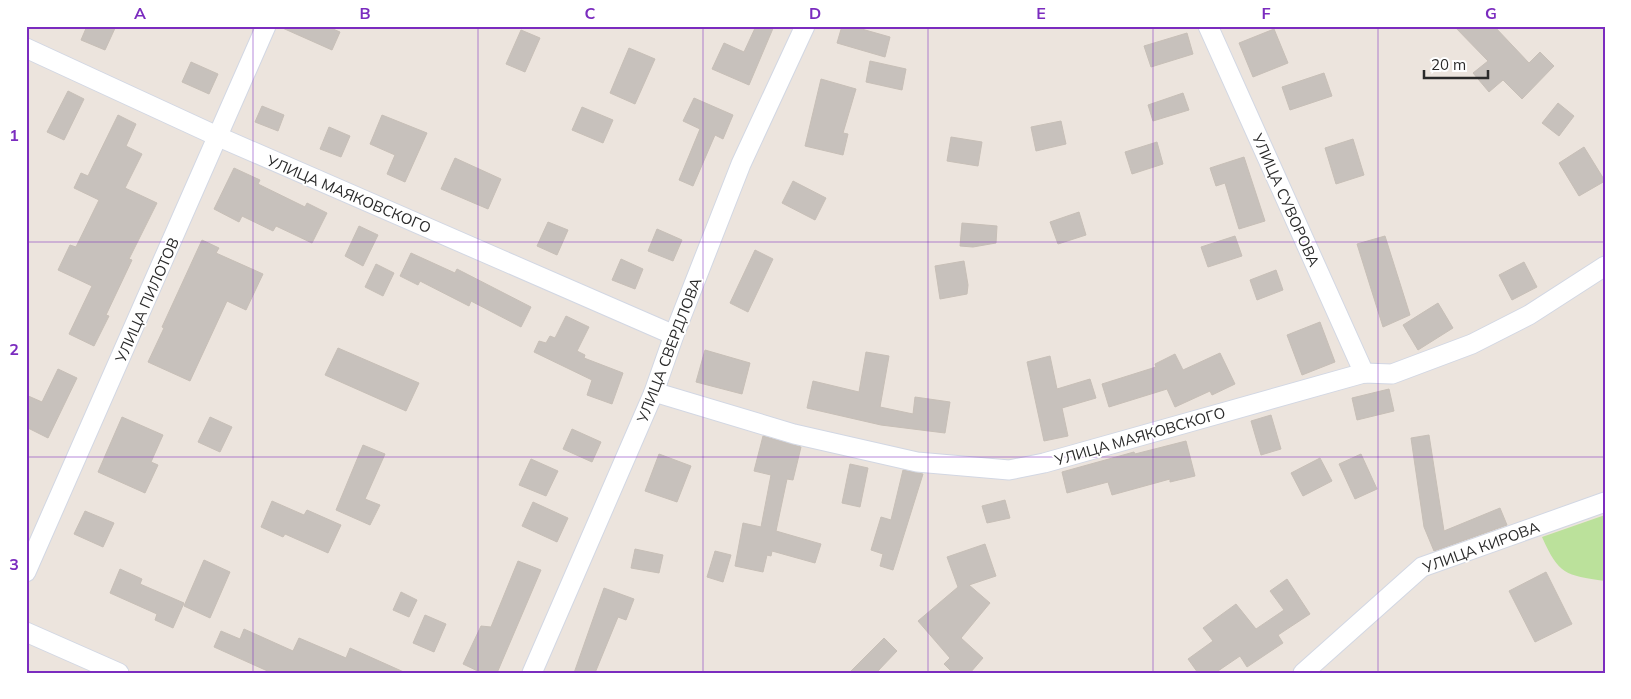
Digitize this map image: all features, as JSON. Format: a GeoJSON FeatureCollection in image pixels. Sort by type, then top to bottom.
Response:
{"type":"FeatureCollection","features":[{"type":"Feature","properties":{"kind":"street","name":"УЛИЦА ПИЛОТОВ"},"geometry":{"type":"LineString","coordinates":[[26,572],[219,137],[266,26]]}},
{"type":"Feature","properties":{"kind":"street","name":"УЛИЦА СВЕРДЛОВА"},"geometry":{"type":"LineString","coordinates":[[532,673],[654,392],[674,335],[741,164],[805,26]]}},
{"type":"Feature","properties":{"kind":"street","name":"УЛИЦА СУВОРОВА"},"geometry":{"type":"LineString","coordinates":[[1208,26],[1364,373]]}},
{"type":"Feature","properties":{"kind":"street","name":"УЛИЦА МАЯКОВСКОГО"},"geometry":{"type":"LineString","coordinates":[[26,48],[219,137],[674,335]]}},
{"type":"Feature","properties":{"kind":"street","name":"УЛИЦА МАЯКОВСКОГО"},"geometry":{"type":"LineString","coordinates":[[654,392],[794,434],[917,462],[1009,470],[1044,464],[1364,373],[1392,374],[1472,344],[1529,315],[1605,266]]}},
{"type":"Feature","properties":{"kind":"street","name":"УЛИЦА КИРОВА"},"geometry":{"type":"LineString","coordinates":[[1303,673],[1422,567],[1605,502]]}},
{"type":"Feature","properties":{"kind":"street"},"geometry":{"type":"LineString","coordinates":[[26,632],[119,673]]}},
{"type":"Feature","properties":{"kind":"green space"},"geometry":{"type":"Polygon","coordinates":[[[1605,515],[1605,581],[1581,577],[1565,571],[1553,559],[1542,537],[1605,515]]]}},
{"type":"Feature","properties":{"kind":"building"},"geometry":{"type":"Polygon","coordinates":[[[87,26],[116,26],[105,50],[81,40],[87,26]]]}},
{"type":"Feature","properties":{"kind":"building"},"geometry":{"type":"Polygon","coordinates":[[[278,26],[326,26],[340,32],[332,50],[278,26]]]}},
{"type":"Feature","properties":{"kind":"building"},"geometry":{"type":"Polygon","coordinates":[[[756,26],[774,26],[749,85],[712,69],[724,43],[744,52],[756,26]]]}},
{"type":"Feature","properties":{"kind":"building"},"geometry":{"type":"Polygon","coordinates":[[[842,26],[851,26],[890,37],[885,57],[837,43],[842,26]]]}},
{"type":"Feature","properties":{"kind":"building"},"geometry":{"type":"Polygon","coordinates":[[[1454,26],[1494,26],[1529,63],[1540,52],[1554,66],[1522,99],[1503,80],[1489,92],[1473,73],[1488,61],[1454,26]]]}},
{"type":"Feature","properties":{"kind":"building"},"geometry":{"type":"Polygon","coordinates":[[[1274,29],[1288,63],[1253,77],[1239,43],[1274,29]]]}},
{"type":"Feature","properties":{"kind":"building"},"geometry":{"type":"Polygon","coordinates":[[[521,30],[540,38],[525,72],[506,64],[521,30]]]}},
{"type":"Feature","properties":{"kind":"building"},"geometry":{"type":"Polygon","coordinates":[[[1187,33],[1193,54],[1151,67],[1144,46],[1187,33]]]}},
{"type":"Feature","properties":{"kind":"building"},"geometry":{"type":"Polygon","coordinates":[[[629,48],[655,59],[635,104],[610,93],[629,48]]]}},
{"type":"Feature","properties":{"kind":"building"},"geometry":{"type":"Polygon","coordinates":[[[870,61],[906,69],[902,90],[866,82],[870,61]]]}},
{"type":"Feature","properties":{"kind":"building"},"geometry":{"type":"Polygon","coordinates":[[[191,62],[218,74],[209,94],[182,82],[191,62]]]}},
{"type":"Feature","properties":{"kind":"building"},"geometry":{"type":"Polygon","coordinates":[[[1324,73],[1332,96],[1290,110],[1282,87],[1324,73]]]}},
{"type":"Feature","properties":{"kind":"building"},"geometry":{"type":"Polygon","coordinates":[[[821,79],[856,89],[843,133],[848,134],[843,155],[805,146],[821,79]]]}},
{"type":"Feature","properties":{"kind":"building"},"geometry":{"type":"Polygon","coordinates":[[[68,91],[84,99],[64,140],[47,132],[68,91]]]}},
{"type":"Feature","properties":{"kind":"building"},"geometry":{"type":"Polygon","coordinates":[[[1183,93],[1189,110],[1153,121],[1148,105],[1183,93]]]}},
{"type":"Feature","properties":{"kind":"building"},"geometry":{"type":"Polygon","coordinates":[[[694,98],[733,115],[723,139],[715,135],[693,186],[679,180],[700,129],[683,121],[694,98]]]}},
{"type":"Feature","properties":{"kind":"building"},"geometry":{"type":"Polygon","coordinates":[[[1558,103],[1574,116],[1559,136],[1542,123],[1558,103]]]}},
{"type":"Feature","properties":{"kind":"building"},"geometry":{"type":"Polygon","coordinates":[[[262,106],[284,115],[278,131],[255,122],[262,106]]]}},
{"type":"Feature","properties":{"kind":"building"},"geometry":{"type":"Polygon","coordinates":[[[582,107],[613,120],[603,143],[572,130],[582,107]]]}},
{"type":"Feature","properties":{"kind":"building"},"geometry":{"type":"Polygon","coordinates":[[[118,115],[136,124],[126,146],[142,154],[125,188],[157,203],[129,259],[132,260],[106,315],[109,316],[94,346],[69,334],[92,286],[58,270],[70,245],[76,247],[99,200],[74,188],[81,173],[88,176],[118,115]]]}},
{"type":"Feature","properties":{"kind":"building"},"geometry":{"type":"Polygon","coordinates":[[[382,115],[427,133],[405,182],[387,174],[395,155],[370,144],[382,115]]]}},
{"type":"Feature","properties":{"kind":"building"},"geometry":{"type":"Polygon","coordinates":[[[1061,121],[1066,144],[1036,151],[1031,127],[1061,121]]]}},
{"type":"Feature","properties":{"kind":"building"},"geometry":{"type":"Polygon","coordinates":[[[329,127],[350,136],[341,157],[320,149],[329,127]]]}},
{"type":"Feature","properties":{"kind":"building"},"geometry":{"type":"Polygon","coordinates":[[[951,137],[982,142],[978,166],[947,161],[951,137]]]}},
{"type":"Feature","properties":{"kind":"building"},"geometry":{"type":"Polygon","coordinates":[[[1353,139],[1364,175],[1336,184],[1325,148],[1353,139]]]}},
{"type":"Feature","properties":{"kind":"building"},"geometry":{"type":"Polygon","coordinates":[[[1157,142],[1163,164],[1132,174],[1125,152],[1157,142]]]}},
{"type":"Feature","properties":{"kind":"building"},"geometry":{"type":"Polygon","coordinates":[[[1584,147],[1605,181],[1579,196],[1559,163],[1584,147]]]}},
{"type":"Feature","properties":{"kind":"building"},"geometry":{"type":"Polygon","coordinates":[[[1244,157],[1265,221],[1239,229],[1225,183],[1216,186],[1210,168],[1244,157]]]}},
{"type":"Feature","properties":{"kind":"building"},"geometry":{"type":"Polygon","coordinates":[[[455,158],[501,179],[488,209],[441,189],[455,158]]]}},
{"type":"Feature","properties":{"kind":"building"},"geometry":{"type":"Polygon","coordinates":[[[234,168],[260,180],[258,184],[305,207],[307,203],[327,213],[312,243],[276,226],[273,231],[242,216],[239,222],[214,209],[234,168]]]}},
{"type":"Feature","properties":{"kind":"building"},"geometry":{"type":"Polygon","coordinates":[[[793,181],[826,198],[815,220],[782,203],[793,181]]]}},
{"type":"Feature","properties":{"kind":"building"},"geometry":{"type":"Polygon","coordinates":[[[1079,212],[1086,235],[1058,244],[1050,222],[1079,212]]]}},
{"type":"Feature","properties":{"kind":"building"},"geometry":{"type":"Polygon","coordinates":[[[548,222],[568,230],[557,255],[537,246],[548,222]]]}},
{"type":"Feature","properties":{"kind":"building"},"geometry":{"type":"Polygon","coordinates":[[[962,223],[997,226],[996,243],[973,247],[960,246],[962,223]]]}},
{"type":"Feature","properties":{"kind":"building"},"geometry":{"type":"Polygon","coordinates":[[[359,226],[378,235],[363,266],[345,256],[359,226]]]}},
{"type":"Feature","properties":{"kind":"building"},"geometry":{"type":"Polygon","coordinates":[[[657,229],[682,240],[673,261],[648,251],[657,229]]]}},
{"type":"Feature","properties":{"kind":"building"},"geometry":{"type":"Polygon","coordinates":[[[1235,236],[1242,256],[1208,267],[1201,247],[1235,236]]]}},
{"type":"Feature","properties":{"kind":"building"},"geometry":{"type":"Polygon","coordinates":[[[1385,236],[1410,315],[1383,327],[1357,244],[1385,236]]]}},
{"type":"Feature","properties":{"kind":"building"},"geometry":{"type":"Polygon","coordinates":[[[202,240],[219,248],[216,253],[263,274],[246,310],[227,301],[190,381],[148,362],[202,240]]]}},
{"type":"Feature","properties":{"kind":"building"},"geometry":{"type":"Polygon","coordinates":[[[755,250],[773,259],[748,312],[730,303],[755,250]]]}},
{"type":"Feature","properties":{"kind":"building"},"geometry":{"type":"Polygon","coordinates":[[[411,253],[455,273],[457,269],[531,307],[521,327],[471,301],[469,306],[420,281],[418,285],[400,276],[411,253]]]}},
{"type":"Feature","properties":{"kind":"building"},"geometry":{"type":"Polygon","coordinates":[[[621,259],[643,269],[635,289],[612,280],[621,259]]]}},
{"type":"Feature","properties":{"kind":"building"},"geometry":{"type":"Polygon","coordinates":[[[964,261],[968,285],[967,294],[940,299],[935,266],[964,261]]]}},
{"type":"Feature","properties":{"kind":"building"},"geometry":{"type":"Polygon","coordinates":[[[1524,262],[1537,287],[1512,300],[1499,275],[1524,262]]]}},
{"type":"Feature","properties":{"kind":"building"},"geometry":{"type":"Polygon","coordinates":[[[376,264],[394,273],[383,296],[365,287],[376,264]]]}},
{"type":"Feature","properties":{"kind":"building"},"geometry":{"type":"Polygon","coordinates":[[[1276,270],[1283,290],[1257,300],[1250,280],[1276,270]]]}},
{"type":"Feature","properties":{"kind":"building"},"geometry":{"type":"Polygon","coordinates":[[[1438,303],[1453,328],[1418,350],[1403,325],[1438,303]]]}},
{"type":"Feature","properties":{"kind":"building"},"geometry":{"type":"Polygon","coordinates":[[[566,316],[589,327],[577,351],[585,355],[584,358],[623,373],[612,404],[587,395],[592,380],[534,352],[539,341],[546,343],[550,336],[555,338],[566,316]]]}},
{"type":"Feature","properties":{"kind":"building"},"geometry":{"type":"Polygon","coordinates":[[[1320,322],[1335,362],[1302,375],[1287,335],[1320,322]]]}},
{"type":"Feature","properties":{"kind":"building"},"geometry":{"type":"Polygon","coordinates":[[[338,348],[419,383],[406,411],[325,375],[338,348]]]}},
{"type":"Feature","properties":{"kind":"building"},"geometry":{"type":"Polygon","coordinates":[[[705,350],[750,363],[742,394],[696,382],[705,350]]]}},
{"type":"Feature","properties":{"kind":"building"},"geometry":{"type":"Polygon","coordinates":[[[866,352],[889,356],[880,407],[913,414],[915,397],[950,402],[945,433],[881,425],[807,408],[813,381],[859,392],[866,352]]]}},
{"type":"Feature","properties":{"kind":"building"},"geometry":{"type":"Polygon","coordinates":[[[1220,353],[1235,384],[1212,395],[1210,391],[1175,407],[1167,389],[1109,407],[1102,384],[1156,367],[1155,364],[1175,354],[1183,370],[1220,353]]]}},
{"type":"Feature","properties":{"kind":"building"},"geometry":{"type":"Polygon","coordinates":[[[1050,356],[1057,389],[1090,379],[1096,398],[1062,408],[1068,436],[1044,441],[1027,362],[1050,356]]]}},
{"type":"Feature","properties":{"kind":"building"},"geometry":{"type":"Polygon","coordinates":[[[58,369],[77,378],[48,438],[26,427],[26,395],[42,402],[58,369]]]}},
{"type":"Feature","properties":{"kind":"building"},"geometry":{"type":"Polygon","coordinates":[[[1389,389],[1394,411],[1357,420],[1352,398],[1389,389]]]}},
{"type":"Feature","properties":{"kind":"building"},"geometry":{"type":"Polygon","coordinates":[[[1271,415],[1281,449],[1261,455],[1251,421],[1271,415]]]}},
{"type":"Feature","properties":{"kind":"building"},"geometry":{"type":"Polygon","coordinates":[[[122,417],[163,435],[151,462],[158,465],[145,493],[98,472],[122,417]]]}},
{"type":"Feature","properties":{"kind":"building"},"geometry":{"type":"Polygon","coordinates":[[[210,417],[232,427],[220,452],[198,442],[210,417]]]}},
{"type":"Feature","properties":{"kind":"building"},"geometry":{"type":"Polygon","coordinates":[[[572,429],[601,442],[592,462],[563,449],[572,429]]]}},
{"type":"Feature","properties":{"kind":"building"},"geometry":{"type":"Polygon","coordinates":[[[1429,435],[1444,531],[1500,508],[1507,525],[1434,551],[1424,527],[1411,438],[1429,435]]]}},
{"type":"Feature","properties":{"kind":"building"},"geometry":{"type":"Polygon","coordinates":[[[763,436],[801,447],[793,480],[787,479],[776,531],[821,544],[815,563],[772,551],[771,556],[767,555],[763,572],[735,566],[743,523],[761,527],[771,475],[754,471],[763,436]]]}},
{"type":"Feature","properties":{"kind":"building"},"geometry":{"type":"Polygon","coordinates":[[[1186,441],[1195,476],[1170,482],[1170,479],[1112,495],[1108,482],[1067,493],[1062,472],[1134,452],[1135,454],[1186,441]]]}},
{"type":"Feature","properties":{"kind":"building"},"geometry":{"type":"Polygon","coordinates":[[[363,445],[385,454],[365,499],[380,505],[370,525],[336,510],[363,445]]]}},
{"type":"Feature","properties":{"kind":"building"},"geometry":{"type":"Polygon","coordinates":[[[659,454],[691,466],[677,502],[645,491],[659,454]]]}},
{"type":"Feature","properties":{"kind":"building"},"geometry":{"type":"Polygon","coordinates":[[[1361,454],[1377,489],[1355,499],[1339,464],[1361,454]]]}},
{"type":"Feature","properties":{"kind":"building"},"geometry":{"type":"Polygon","coordinates":[[[1320,458],[1332,481],[1303,496],[1291,473],[1320,458]]]}},
{"type":"Feature","properties":{"kind":"building"},"geometry":{"type":"Polygon","coordinates":[[[531,459],[558,471],[546,496],[519,485],[531,459]]]}},
{"type":"Feature","properties":{"kind":"building"},"geometry":{"type":"Polygon","coordinates":[[[850,464],[868,468],[860,507],[842,503],[850,464]]]}},
{"type":"Feature","properties":{"kind":"building"},"geometry":{"type":"Polygon","coordinates":[[[903,470],[923,474],[893,570],[880,566],[883,554],[871,550],[881,517],[891,520],[903,470]]]}},
{"type":"Feature","properties":{"kind":"building"},"geometry":{"type":"Polygon","coordinates":[[[1005,500],[1010,518],[987,523],[982,506],[1005,500]]]}},
{"type":"Feature","properties":{"kind":"building"},"geometry":{"type":"Polygon","coordinates":[[[272,501],[304,515],[307,510],[341,525],[328,553],[285,534],[283,537],[261,527],[272,501]]]}},
{"type":"Feature","properties":{"kind":"building"},"geometry":{"type":"Polygon","coordinates":[[[533,502],[568,518],[557,542],[522,526],[533,502]]]}},
{"type":"Feature","properties":{"kind":"building"},"geometry":{"type":"Polygon","coordinates":[[[85,511],[114,523],[103,547],[74,534],[85,511]]]}},
{"type":"Feature","properties":{"kind":"building"},"geometry":{"type":"Polygon","coordinates":[[[985,544],[996,576],[969,585],[990,603],[961,638],[983,658],[970,673],[953,673],[944,664],[950,658],[918,621],[958,587],[947,557],[985,544]]]}},
{"type":"Feature","properties":{"kind":"building"},"geometry":{"type":"Polygon","coordinates":[[[635,549],[663,555],[659,573],[631,568],[635,549]]]}},
{"type":"Feature","properties":{"kind":"building"},"geometry":{"type":"Polygon","coordinates":[[[715,551],[731,555],[723,582],[707,577],[715,551]]]}},
{"type":"Feature","properties":{"kind":"building"},"geometry":{"type":"Polygon","coordinates":[[[204,560],[230,572],[210,618],[184,606],[204,560]]]}},
{"type":"Feature","properties":{"kind":"building"},"geometry":{"type":"Polygon","coordinates":[[[518,561],[541,570],[497,673],[482,673],[463,664],[481,626],[491,627],[518,561]]]}},
{"type":"Feature","properties":{"kind":"building"},"geometry":{"type":"Polygon","coordinates":[[[120,569],[142,579],[140,584],[184,603],[173,628],[155,620],[157,614],[110,593],[120,569]]]}},
{"type":"Feature","properties":{"kind":"building"},"geometry":{"type":"Polygon","coordinates":[[[1546,572],[1572,624],[1535,642],[1509,591],[1546,572]]]}},
{"type":"Feature","properties":{"kind":"building"},"geometry":{"type":"Polygon","coordinates":[[[1287,579],[1310,614],[1278,635],[1283,643],[1247,667],[1240,656],[1215,673],[1198,673],[1188,659],[1213,641],[1203,628],[1236,604],[1256,629],[1284,610],[1270,591],[1287,579]]]}},
{"type":"Feature","properties":{"kind":"building"},"geometry":{"type":"Polygon","coordinates":[[[604,588],[634,599],[626,620],[618,617],[595,673],[574,673],[604,588]]]}},
{"type":"Feature","properties":{"kind":"building"},"geometry":{"type":"Polygon","coordinates":[[[401,592],[417,600],[409,617],[393,610],[401,592]]]}},
{"type":"Feature","properties":{"kind":"building"},"geometry":{"type":"Polygon","coordinates":[[[425,615],[446,624],[434,652],[413,643],[425,615]]]}},
{"type":"Feature","properties":{"kind":"building"},"geometry":{"type":"Polygon","coordinates":[[[244,629],[293,651],[299,638],[346,658],[350,648],[406,673],[272,673],[214,647],[221,631],[240,639],[244,629]]]}},
{"type":"Feature","properties":{"kind":"building"},"geometry":{"type":"Polygon","coordinates":[[[884,638],[897,651],[876,673],[849,673],[884,638]]]}}]}
